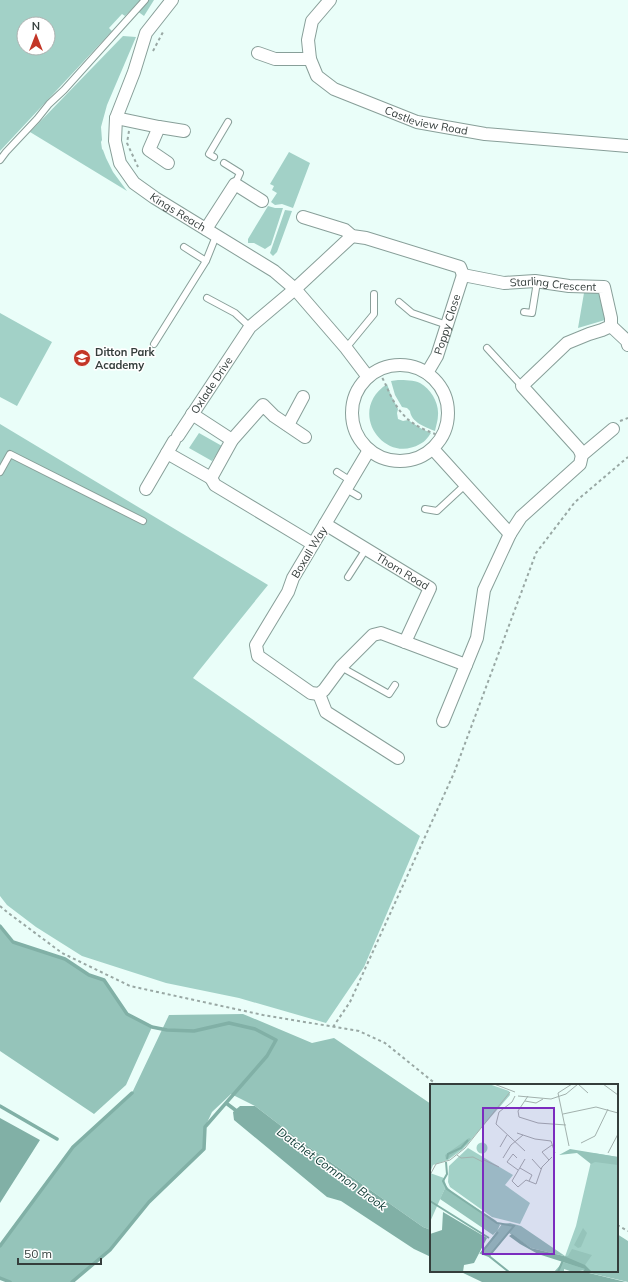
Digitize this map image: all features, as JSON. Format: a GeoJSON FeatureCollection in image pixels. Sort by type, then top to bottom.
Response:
{"type":"FeatureCollection","features":[{"type":"Feature","properties":{"kind":"street","name":"Kings Reach"},"geometry":{"type":"LineString","coordinates":[[172,0],[146,33],[134,72],[116,118],[115,141],[120,163],[134,183],[155,198],[274,271],[295,289],[346,348],[372,373]]}},
{"type":"Feature","properties":{"kind":"street","name":"Castleview Road"},"geometry":{"type":"LineString","coordinates":[[330,0],[312,21],[308,40],[310,59],[317,76],[334,89],[417,122],[485,134],[628,146]]}},
{"type":"Feature","properties":{"kind":"street"},"geometry":{"type":"LineString","coordinates":[[258,53],[275,59],[310,59]]}},
{"type":"Feature","properties":{"kind":"street"},"geometry":{"type":"LineString","coordinates":[[116,118],[184,131]]}},
{"type":"Feature","properties":{"kind":"street"},"geometry":{"type":"LineString","coordinates":[[159,126],[149,150],[168,163]]}},
{"type":"Feature","properties":{"kind":"street"},"geometry":{"type":"LineString","coordinates":[[206,229],[235,184],[262,201]]}},
{"type":"Feature","properties":{"kind":"street"},"geometry":{"type":"LineString","coordinates":[[303,217],[345,230],[352,236],[366,238],[460,267],[463,275]]}},
{"type":"Feature","properties":{"kind":"street","name":"Oxlade Drive"},"geometry":{"type":"LineString","coordinates":[[232,440],[192,414],[250,327],[295,289],[352,236]]}},
{"type":"Feature","properties":{"kind":"street","name":"Starling Crescent"},"geometry":{"type":"LineString","coordinates":[[463,275],[504,283],[537,282],[569,286],[604,287],[612,318],[611,326]]}},
{"type":"Feature","properties":{"kind":"street","name":"Poppy Close"},"geometry":{"type":"LineString","coordinates":[[427,373],[437,356],[463,275]]}},
{"type":"Feature","properties":{"kind":"street"},"geometry":{"type":"LineString","coordinates":[[582,455],[579,449],[522,386],[567,343],[589,334],[611,326],[627,341],[628,345]]}},
{"type":"Feature","properties":{"kind":"street"},"geometry":{"type":"LineString","coordinates":[[402,364],[415,367],[427,373],[438,382],[445,395],[449,409],[448,423],[443,437],[432,450],[421,457],[408,461],[394,461],[381,458],[369,450],[358,438],[352,422],[352,405],[358,390],[372,373],[389,366],[402,364]]}},
{"type":"Feature","properties":{"kind":"street"},"geometry":{"type":"LineString","coordinates":[[288,425],[303,397]]}},
{"type":"Feature","properties":{"kind":"street"},"geometry":{"type":"LineString","coordinates":[[210,478],[232,440],[263,406],[274,416],[305,437]]}},
{"type":"Feature","properties":{"kind":"street"},"geometry":{"type":"LineString","coordinates":[[146,489],[192,414]]}},
{"type":"Feature","properties":{"kind":"street"},"geometry":{"type":"LineString","coordinates":[[443,720],[477,638],[484,590],[510,534],[520,517],[580,464],[582,455],[613,429]]}},
{"type":"Feature","properties":{"kind":"street","name":"Boxall Way"},"geometry":{"type":"LineString","coordinates":[[319,694],[311,692],[258,656],[256,645],[288,592],[293,578],[369,450]]}},
{"type":"Feature","properties":{"kind":"street"},"geometry":{"type":"LineString","coordinates":[[432,450],[510,534]]}},
{"type":"Feature","properties":{"kind":"street"},"geometry":{"type":"LineString","coordinates":[[167,453],[210,478],[215,485],[313,544]]}},
{"type":"Feature","properties":{"kind":"street","name":"Thorn Road"},"geometry":{"type":"LineString","coordinates":[[326,524],[430,588],[405,642]]}},
{"type":"Feature","properties":{"kind":"street"},"geometry":{"type":"LineString","coordinates":[[398,758],[326,712],[319,694],[324,690],[341,667],[373,636],[381,633],[466,665]]}},
{"type":"Feature","properties":{"kind":"lane"},"geometry":{"type":"LineString","coordinates":[[0,160],[49,104],[122,28],[145,0]]}},
{"type":"Feature","properties":{"kind":"lane"},"geometry":{"type":"LineString","coordinates":[[214,158],[209,154],[228,122]]}},
{"type":"Feature","properties":{"kind":"lane"},"geometry":{"type":"LineString","coordinates":[[224,163],[240,173],[235,184]]}},
{"type":"Feature","properties":{"kind":"lane"},"geometry":{"type":"LineString","coordinates":[[154,344],[206,261],[216,236]]}},
{"type":"Feature","properties":{"kind":"lane"},"geometry":{"type":"LineString","coordinates":[[184,247],[206,261]]}},
{"type":"Feature","properties":{"kind":"lane"},"geometry":{"type":"LineString","coordinates":[[524,312],[532,313],[537,282]]}},
{"type":"Feature","properties":{"kind":"lane"},"geometry":{"type":"LineString","coordinates":[[346,348],[374,314],[374,294]]}},
{"type":"Feature","properties":{"kind":"lane"},"geometry":{"type":"LineString","coordinates":[[207,298],[235,313],[250,327]]}},
{"type":"Feature","properties":{"kind":"lane"},"geometry":{"type":"LineString","coordinates":[[399,302],[412,314],[447,325]]}},
{"type":"Feature","properties":{"kind":"lane"},"geometry":{"type":"LineString","coordinates":[[487,348],[522,386]]}},
{"type":"Feature","properties":{"kind":"lane"},"geometry":{"type":"LineString","coordinates":[[0,472],[10,454],[143,521]]}},
{"type":"Feature","properties":{"kind":"lane"},"geometry":{"type":"LineString","coordinates":[[336,472],[358,496]]}},
{"type":"Feature","properties":{"kind":"lane"},"geometry":{"type":"LineString","coordinates":[[425,509],[437,511],[465,485]]}},
{"type":"Feature","properties":{"kind":"lane"},"geometry":{"type":"LineString","coordinates":[[348,577],[366,549]]}},
{"type":"Feature","properties":{"kind":"lane"},"geometry":{"type":"LineString","coordinates":[[341,667],[390,694],[395,685]]}},
{"type":"Feature","properties":{"kind":"path"},"geometry":{"type":"LineString","coordinates":[[153,52],[163,31]]}},
{"type":"Feature","properties":{"kind":"path"},"geometry":{"type":"LineString","coordinates":[[130,121],[128,143],[139,170]]}},
{"type":"Feature","properties":{"kind":"path"},"geometry":{"type":"LineString","coordinates":[[372,373],[384,380],[392,398],[402,414],[416,426],[443,437]]}},
{"type":"Feature","properties":{"kind":"path"},"geometry":{"type":"LineString","coordinates":[[332,1027],[350,1002],[454,773],[536,553],[575,502],[628,457]]}},
{"type":"Feature","properties":{"kind":"path"},"geometry":{"type":"LineString","coordinates":[[0,906],[62,954],[130,986],[263,1014],[359,1031],[385,1043],[436,1084]]}},
{"type":"Feature","properties":{"kind":"path"},"geometry":{"type":"LineString","coordinates":[[618,1225],[628,1231]]}},
{"type":"Feature","properties":{"kind":"shaded area"},"geometry":{"type":"Polygon","coordinates":[[[0,0],[154,0],[144,16],[133,8],[125,16],[122,14],[109,28],[112,31],[0,151],[0,0]]]}},
{"type":"Feature","properties":{"kind":"shaded area"},"geometry":{"type":"Polygon","coordinates":[[[123,36],[136,37],[107,105],[101,127],[101,142],[102,149],[113,172],[127,191],[30,132],[123,36]]]}},
{"type":"Feature","properties":{"kind":"shaded area"},"geometry":{"type":"Polygon","coordinates":[[[289,152],[310,163],[293,208],[282,204],[275,205],[271,202],[277,193],[272,190],[274,186],[270,184],[289,152]]]}},
{"type":"Feature","properties":{"kind":"shaded area"},"geometry":{"type":"Polygon","coordinates":[[[268,206],[283,208],[271,245],[265,249],[254,243],[248,243],[248,239],[268,206]]]}},
{"type":"Feature","properties":{"kind":"shaded area"},"geometry":{"type":"Polygon","coordinates":[[[285,210],[292,211],[277,252],[273,256],[270,253],[285,210]]]}},
{"type":"Feature","properties":{"kind":"shaded area"},"geometry":{"type":"Polygon","coordinates":[[[595,291],[603,296],[602,304],[605,320],[578,328],[584,293],[595,291]]]}},
{"type":"Feature","properties":{"kind":"shaded area"},"geometry":{"type":"Polygon","coordinates":[[[0,313],[52,342],[17,406],[0,397],[0,313]]]}},
{"type":"Feature","properties":{"kind":"shaded area"},"geometry":{"type":"Polygon","coordinates":[[[398,380],[418,382],[428,389],[434,397],[438,410],[438,419],[435,431],[419,424],[407,408],[402,407],[395,395],[391,381],[398,380]]]}},
{"type":"Feature","properties":{"kind":"shaded area"},"geometry":{"type":"Polygon","coordinates":[[[387,384],[398,409],[398,419],[403,421],[408,420],[431,433],[422,443],[407,449],[394,447],[383,441],[375,432],[370,420],[370,408],[375,395],[387,384]]]}},
{"type":"Feature","properties":{"kind":"shaded area"},"geometry":{"type":"Polygon","coordinates":[[[0,424],[268,585],[193,678],[420,836],[364,967],[326,1023],[239,998],[166,983],[82,956],[36,927],[7,905],[0,896],[0,424]]]}},
{"type":"Feature","properties":{"kind":"shaded area"},"geometry":{"type":"Polygon","coordinates":[[[199,433],[222,446],[212,461],[189,448],[199,433]]]}},
{"type":"Feature","properties":{"kind":"shaded area"},"geometry":{"type":"Polygon","coordinates":[[[0,926],[13,942],[65,959],[89,975],[104,980],[127,1014],[152,1027],[126,1085],[94,1114],[0,1051],[0,926]]]}},
{"type":"Feature","properties":{"kind":"shaded area"},"geometry":{"type":"Polygon","coordinates":[[[243,1014],[312,1043],[334,1038],[430,1103],[430,1230],[423,1227],[302,1142],[255,1106],[231,1094],[212,1112],[205,1127],[204,1149],[149,1202],[110,1250],[72,1282],[10,1282],[0,1278],[0,1246],[73,1147],[132,1093],[169,1015],[243,1014]]]}},
{"type":"Feature","properties":{"kind":"shaded area"},"geometry":{"type":"Polygon","coordinates":[[[618,1235],[628,1241],[628,1282],[585,1272],[618,1272],[618,1235]]]}},
{"type":"Feature","properties":{"kind":"water"},"geometry":{"type":"Polygon","coordinates":[[[240,1106],[255,1106],[302,1142],[423,1227],[430,1230],[430,1257],[414,1249],[341,1201],[327,1197],[234,1120],[233,1112],[240,1106]]]}},
{"type":"Feature","properties":{"kind":"water"},"geometry":{"type":"Polygon","coordinates":[[[0,1118],[40,1140],[0,1203],[0,1118]]]}},
{"type":"Feature","properties":{"kind":"water"},"geometry":{"type":"Polygon","coordinates":[[[461,1272],[585,1272],[626,1282],[482,1282],[461,1272]]]}},
{"type":"Feature","properties":{"kind":"waterway"},"geometry":{"type":"LineString","coordinates":[[0,926],[13,942],[65,959],[89,975],[104,980],[127,1014],[152,1027],[167,1030],[194,1031],[229,1023],[255,1029],[276,1040],[267,1056],[205,1127],[204,1149],[149,1202],[110,1250],[72,1282]]}},
{"type":"Feature","properties":{"kind":"waterway"},"geometry":{"type":"LineString","coordinates":[[0,1246],[73,1147],[132,1093]]}},
{"type":"Feature","properties":{"kind":"waterway","name":"Datchet Common Brook"},"geometry":{"type":"LineString","coordinates":[[226,1103],[238,1112]]}},
{"type":"Feature","properties":{"kind":"waterway"},"geometry":{"type":"LineString","coordinates":[[0,1106],[57,1139]]}},
{"type":"Feature","properties":{"kind":"waterway"},"geometry":{"type":"LineString","coordinates":[[0,1278],[10,1282]]}},
{"type":"Feature","properties":{"kind":"place","name":"Ditton Park Academy"},"geometry":{"type":"Point","coordinates":[82,358]}}]}
